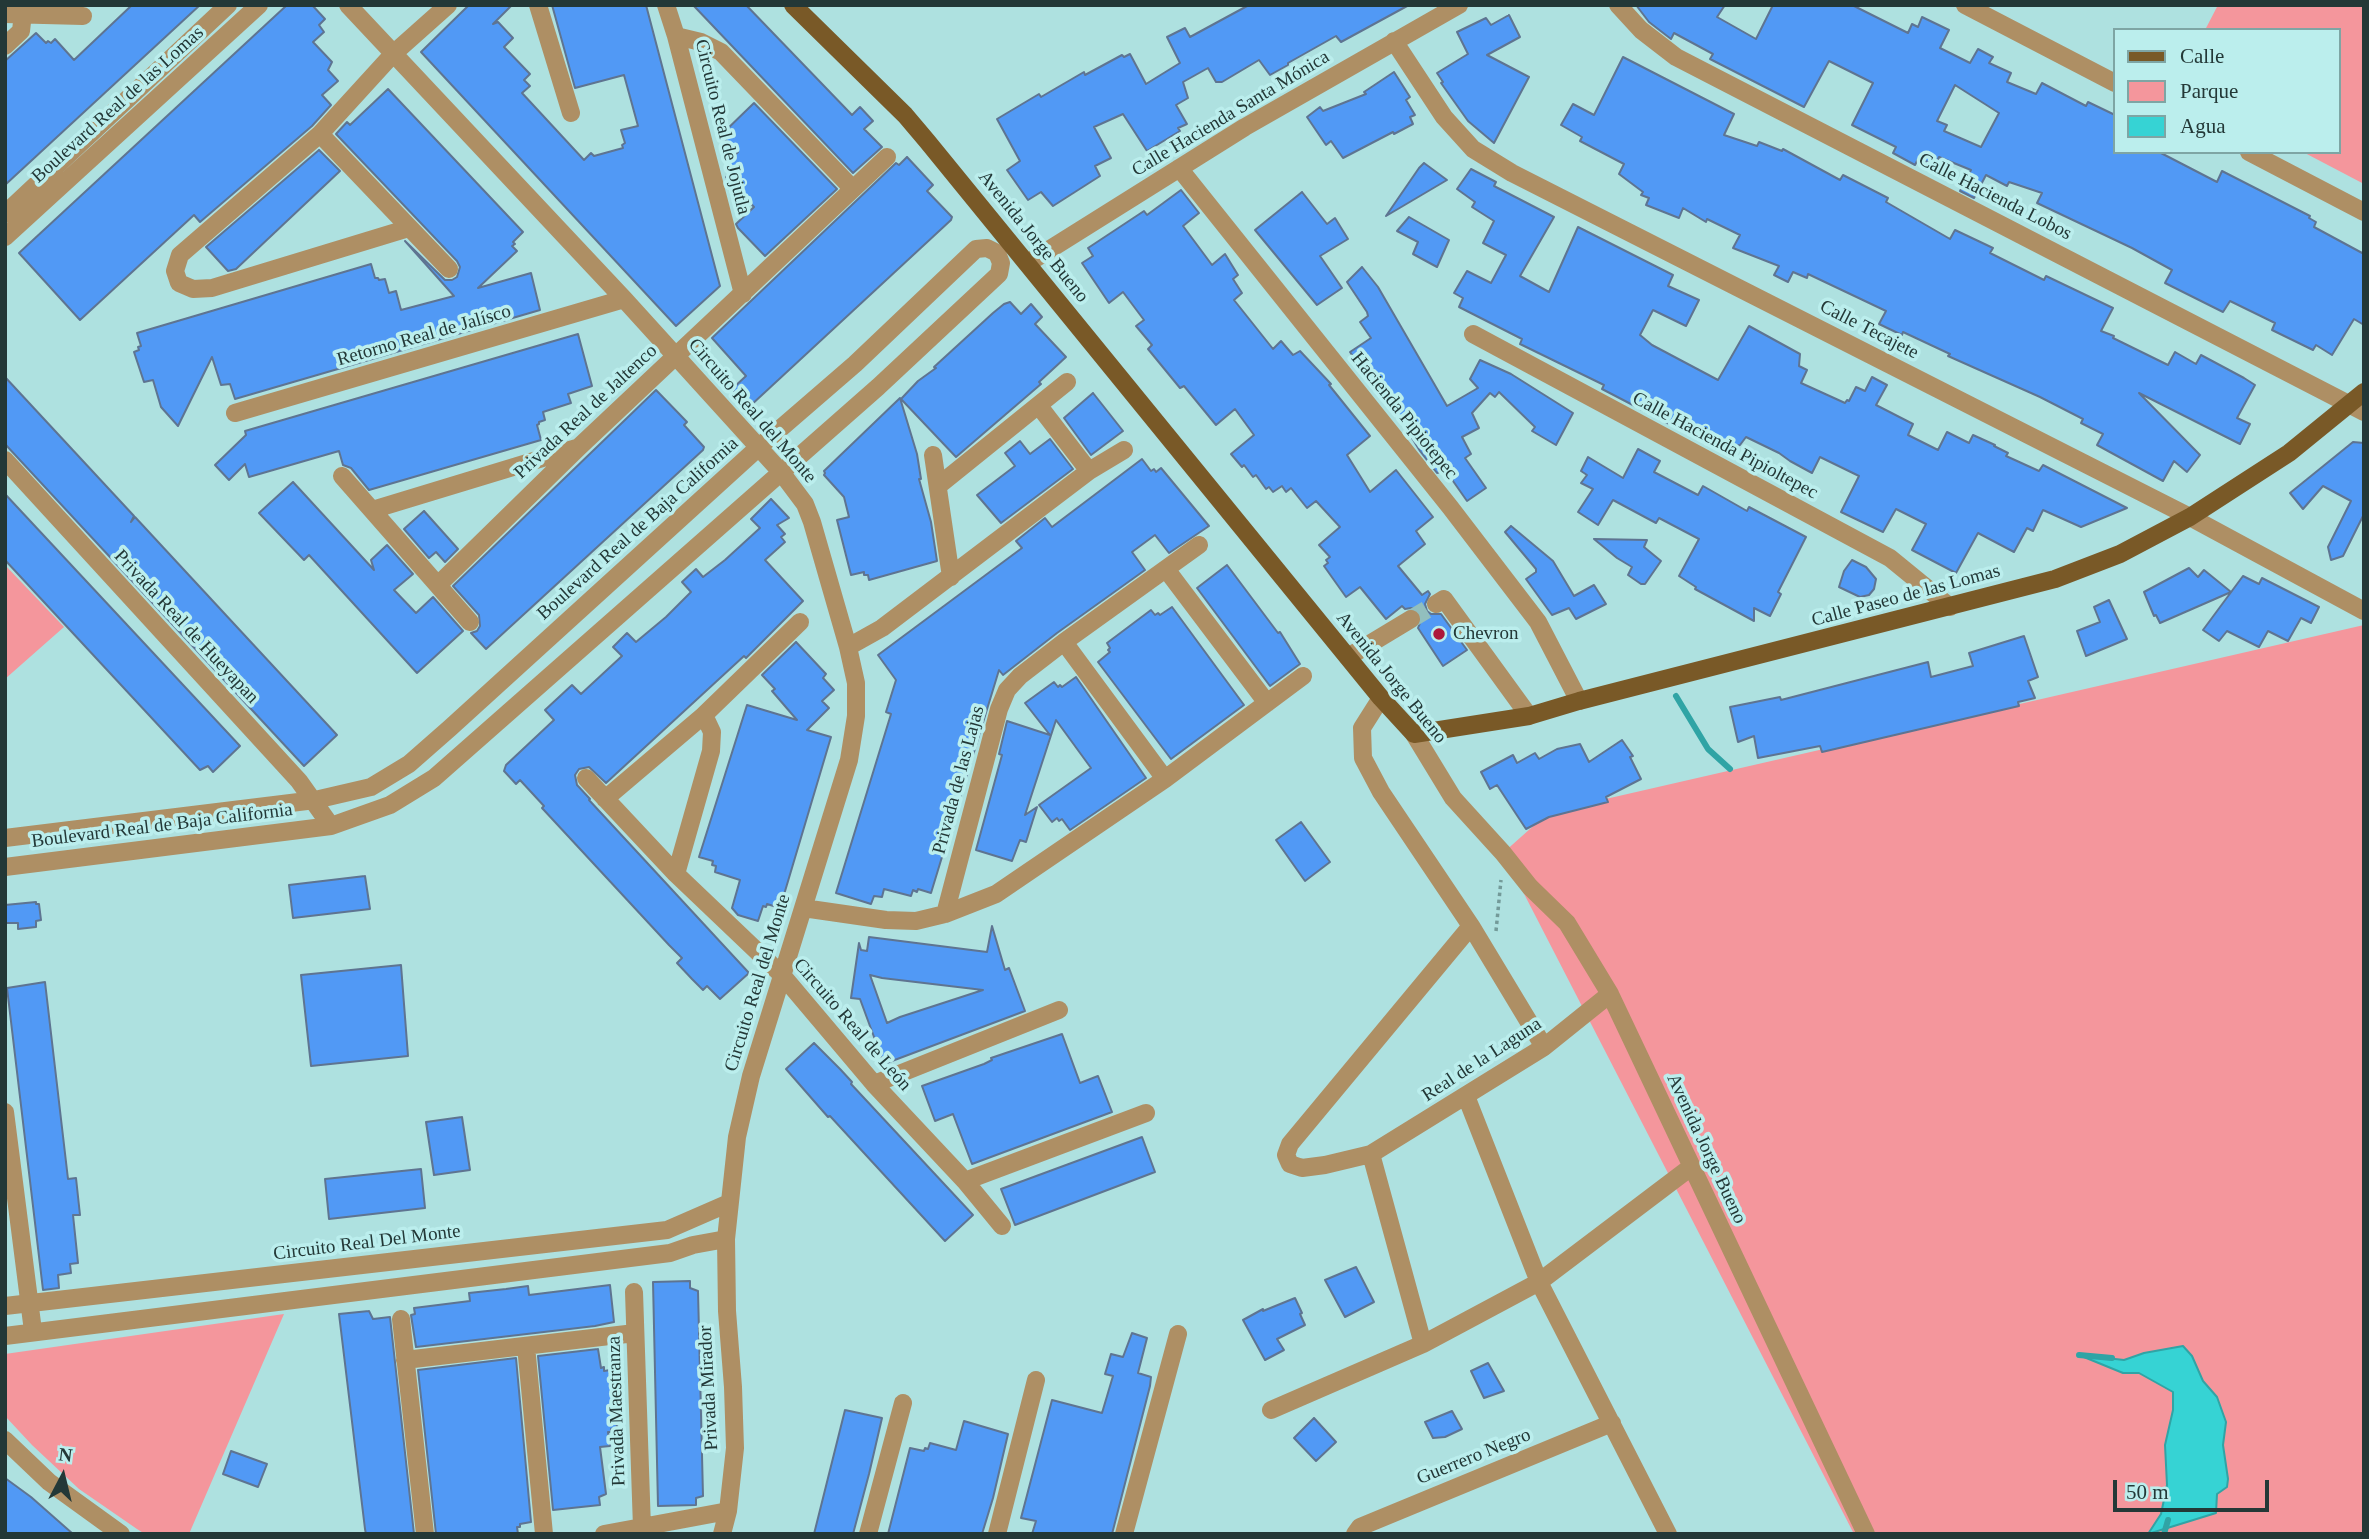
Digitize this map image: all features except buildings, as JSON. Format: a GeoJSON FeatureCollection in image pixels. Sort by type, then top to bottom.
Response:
{"type":"FeatureCollection","features":[{"type":"Feature","properties":{"kind":"main road","name":"Avenida Jorge Bueno"},"geometry":{"type":"LineString","coordinates":[[793,5],[905,116],[1028,263],[1381,698],[1414,734]]}},
{"type":"Feature","properties":{"kind":"main road","name":"Calle Paseo de las Lomas"},"geometry":{"type":"LineString","coordinates":[[1414,734],[1529,716],[2055,579],[2107,559],[2190,517],[2357,408],[2364,392]]}},
{"type":"Feature","properties":{"kind":"street","name":"Boulevard Real de las Lomas"},"geometry":{"type":"LineString","coordinates":[[5,214],[228,5]]}},
{"type":"Feature","properties":{"kind":"street","name":"Boulevard Real de las Lomas"},"geometry":{"type":"LineString","coordinates":[[5,237],[259,5]]}},
{"type":"Feature","properties":{"kind":"street","name":"Circuito Real del Monte"},"geometry":{"type":"LineString","coordinates":[[348,5],[760,447],[804,504],[812,522],[856,683],[856,716],[849,760],[751,1076],[737,1137],[726,1239]]}},
{"type":"Feature","properties":{"kind":"street"},"geometry":{"type":"LineString","coordinates":[[409,228],[212,288],[193,289],[179,283],[175,271],[180,255],[320,134],[393,54],[448,5]]}},
{"type":"Feature","properties":{"kind":"street"},"geometry":{"type":"LineString","coordinates":[[538,5],[571,113]]}},
{"type":"Feature","properties":{"kind":"street"},"geometry":{"type":"LineString","coordinates":[[666,5],[676,36]]}},
{"type":"Feature","properties":{"kind":"street","name":"Calle Hacienda Santa Mónica"},"geometry":{"type":"LineString","coordinates":[[1028,263],[1245,127],[1459,5]]}},
{"type":"Feature","properties":{"kind":"street","name":"Calle Hacienda Lobos"},"geometry":{"type":"LineString","coordinates":[[1618,5],[1641,30],[1676,57],[2357,408]]}},
{"type":"Feature","properties":{"kind":"street"},"geometry":{"type":"LineString","coordinates":[[1965,5],[2114,82]]}},
{"type":"Feature","properties":{"kind":"street"},"geometry":{"type":"LineString","coordinates":[[13,14],[83,16]]}},
{"type":"Feature","properties":{"kind":"street"},"geometry":{"type":"LineString","coordinates":[[5,46],[20,31],[22,22],[13,14]]}},
{"type":"Feature","properties":{"kind":"street","name":"Circuito Real de Jojutla"},"geometry":{"type":"LineString","coordinates":[[743,294],[676,36],[701,42],[721,52],[852,188]]}},
{"type":"Feature","properties":{"kind":"street","name":"Calle Tecajete"},"geometry":{"type":"LineString","coordinates":[[1394,41],[1444,117],[1473,149],[1512,173],[2190,517],[2364,611]]}},
{"type":"Feature","properties":{"kind":"street"},"geometry":{"type":"LineString","coordinates":[[320,134],[449,269]]}},
{"type":"Feature","properties":{"kind":"street"},"geometry":{"type":"LineString","coordinates":[[2253,154],[2364,212]]}},
{"type":"Feature","properties":{"kind":"street","name":"Privada Real de Jaltenco"},"geometry":{"type":"LineString","coordinates":[[438,585],[579,447],[887,157]]}},
{"type":"Feature","properties":{"kind":"street","name":"Hacienda Pipiotepec"},"geometry":{"type":"LineString","coordinates":[[1179,168],[1538,621],[1579,701]]}},
{"type":"Feature","properties":{"kind":"street","name":"Boulevard Real de Baja California"},"geometry":{"type":"LineString","coordinates":[[5,838],[315,800],[371,787],[409,764],[450,728],[855,364],[976,249],[987,248],[997,253],[1001,263],[999,274],[878,387],[435,778],[390,805],[331,826],[5,867]]}},
{"type":"Feature","properties":{"kind":"street","name":"Retorno Real de Jalísco"},"geometry":{"type":"LineString","coordinates":[[235,413],[624,299]]}},
{"type":"Feature","properties":{"kind":"street","name":"Calle Hacienda Pipioltepec"},"geometry":{"type":"LineString","coordinates":[[1473,334],[1890,558],[1950,607]]}},
{"type":"Feature","properties":{"kind":"street"},"geometry":{"type":"LineString","coordinates":[[855,364],[878,387]]}},
{"type":"Feature","properties":{"kind":"street"},"geometry":{"type":"LineString","coordinates":[[938,486],[1068,382]]}},
{"type":"Feature","properties":{"kind":"street"},"geometry":{"type":"LineString","coordinates":[[1039,406],[1089,471]]}},
{"type":"Feature","properties":{"kind":"street"},"geometry":{"type":"LineString","coordinates":[[372,510],[579,447]]}},
{"type":"Feature","properties":{"kind":"street"},"geometry":{"type":"LineString","coordinates":[[848,648],[882,628],[1089,471],[1124,450]]}},
{"type":"Feature","properties":{"kind":"street"},"geometry":{"type":"LineString","coordinates":[[933,455],[951,577]]}},
{"type":"Feature","properties":{"kind":"street","name":"Privada Real de Hueyapan"},"geometry":{"type":"LineString","coordinates":[[5,460],[315,800],[331,826]]}},
{"type":"Feature","properties":{"kind":"street"},"geometry":{"type":"LineString","coordinates":[[342,476],[470,622]]}},
{"type":"Feature","properties":{"kind":"street","name":"Privada de las Lajas"},"geometry":{"type":"LineString","coordinates":[[945,914],[999,709],[1007,690],[1020,676],[1064,642],[1199,545]]}},
{"type":"Feature","properties":{"kind":"street"},"geometry":{"type":"LineString","coordinates":[[1166,569],[1267,703]]}},
{"type":"Feature","properties":{"kind":"street"},"geometry":{"type":"LineString","coordinates":[[1436,604],[1444,599],[1529,716]]}},
{"type":"Feature","properties":{"kind":"street"},"geometry":{"type":"LineString","coordinates":[[1348,657],[1411,619]]}},
{"type":"Feature","properties":{"kind":"street"},"geometry":{"type":"LineString","coordinates":[[605,799],[704,715],[800,622]]}},
{"type":"Feature","properties":{"kind":"street"},"geometry":{"type":"LineString","coordinates":[[1064,642],[1165,779]]}},
{"type":"Feature","properties":{"kind":"street"},"geometry":{"type":"LineString","coordinates":[[803,908],[886,920],[916,921],[945,914],[996,894],[1165,779],[1303,676]]}},
{"type":"Feature","properties":{"kind":"street"},"geometry":{"type":"LineString","coordinates":[[1381,698],[1362,728],[1363,758],[1381,792],[1471,926],[1544,1047]]}},
{"type":"Feature","properties":{"kind":"street"},"geometry":{"type":"LineString","coordinates":[[676,874],[712,751],[712,732],[704,715]]}},
{"type":"Feature","properties":{"kind":"street"},"geometry":{"type":"LineString","coordinates":[[450,728],[471,748]]}},
{"type":"Feature","properties":{"kind":"street","name":"Avenida Jorge Bueno"},"geometry":{"type":"LineString","coordinates":[[1414,734],[1453,797],[1530,887],[1567,923],[1610,994],[1866,1534]]}},
{"type":"Feature","properties":{"kind":"street","name":"Circuito Real de León"},"geometry":{"type":"LineString","coordinates":[[586,778],[676,874],[782,975],[874,1084],[965,1181],[1002,1226]]}},
{"type":"Feature","properties":{"kind":"street","name":"Real de la Laguna"},"geometry":{"type":"LineString","coordinates":[[1471,926],[1290,1144],[1286,1156],[1290,1164],[1302,1168],[1371,1154],[1544,1047],[1610,994]]}},
{"type":"Feature","properties":{"kind":"street"},"geometry":{"type":"LineString","coordinates":[[874,1084],[1059,1010]]}},
{"type":"Feature","properties":{"kind":"street"},"geometry":{"type":"LineString","coordinates":[[1466,1096],[1539,1282],[1668,1534]]}},
{"type":"Feature","properties":{"kind":"street"},"geometry":{"type":"LineString","coordinates":[[5,1112],[33,1332]]}},
{"type":"Feature","properties":{"kind":"street"},"geometry":{"type":"LineString","coordinates":[[965,1181],[1146,1113]]}},
{"type":"Feature","properties":{"kind":"street"},"geometry":{"type":"LineString","coordinates":[[1371,1154],[1423,1344]]}},
{"type":"Feature","properties":{"kind":"street"},"geometry":{"type":"LineString","coordinates":[[1271,1410],[1423,1344],[1539,1282],[1691,1167]]}},
{"type":"Feature","properties":{"kind":"street","name":"Circuito Real Del Monte"},"geometry":{"type":"LineString","coordinates":[[5,1306],[667,1230],[729,1203]]}},
{"type":"Feature","properties":{"kind":"street"},"geometry":{"type":"LineString","coordinates":[[5,1336],[670,1253],[726,1239]]}},
{"type":"Feature","properties":{"kind":"street","name":"Privada Mirador"},"geometry":{"type":"LineString","coordinates":[[722,1534],[728,1511],[735,1448],[726,1239]]}},
{"type":"Feature","properties":{"kind":"street","name":"Privada Maestranza"},"geometry":{"type":"LineString","coordinates":[[634,1292],[642,1528]]}},
{"type":"Feature","properties":{"kind":"street"},"geometry":{"type":"LineString","coordinates":[[401,1320],[425,1534]]}},
{"type":"Feature","properties":{"kind":"street"},"geometry":{"type":"LineString","coordinates":[[405,1360],[635,1333]]}},
{"type":"Feature","properties":{"kind":"street"},"geometry":{"type":"LineString","coordinates":[[1124,1534],[1178,1334]]}},
{"type":"Feature","properties":{"kind":"street"},"geometry":{"type":"LineString","coordinates":[[526,1346],[544,1534]]}},
{"type":"Feature","properties":{"kind":"street"},"geometry":{"type":"LineString","coordinates":[[998,1534],[1036,1380]]}},
{"type":"Feature","properties":{"kind":"street"},"geometry":{"type":"LineString","coordinates":[[868,1534],[903,1403]]}},
{"type":"Feature","properties":{"kind":"street","name":"Guerrero Negro"},"geometry":{"type":"LineString","coordinates":[[1355,1534],[1360,1527],[1612,1423]]}},
{"type":"Feature","properties":{"kind":"street"},"geometry":{"type":"LineString","coordinates":[[5,1440],[49,1482],[121,1534]]}},
{"type":"Feature","properties":{"kind":"street"},"geometry":{"type":"LineString","coordinates":[[604,1534],[728,1511]]}},
{"type":"Feature","properties":{"kind":"path"},"geometry":{"type":"LineString","coordinates":[[1493,962],[1503,853]]}},
{"type":"Feature","properties":{"kind":"green space"},"geometry":{"type":"Polygon","coordinates":[[[2218,5],[2364,5],[2364,184],[2307,154],[2341,154],[2341,28],[2206,28],[2218,5]]]}},
{"type":"Feature","properties":{"kind":"green space"},"geometry":{"type":"Polygon","coordinates":[[[5,565],[64,627],[5,679],[5,565]]]}},
{"type":"Feature","properties":{"kind":"green space"},"geometry":{"type":"Polygon","coordinates":[[[2364,625],[2364,1534],[1854,1534],[1503,853],[1549,812],[2364,625]]]}},
{"type":"Feature","properties":{"kind":"green space"},"geometry":{"type":"Polygon","coordinates":[[[284,1314],[189,1534],[145,1534],[137,1529],[79,1489],[5,1416],[5,1354],[284,1314]]]}},
{"type":"Feature","properties":{"kind":"water"},"geometry":{"type":"Polygon","coordinates":[[[2183,1346],[2192,1356],[2203,1381],[2217,1397],[2226,1422],[2223,1445],[2227,1487],[2217,1494],[2216,1513],[2148,1534],[2161,1514],[2167,1485],[2165,1445],[2173,1410],[2173,1392],[2139,1373],[2123,1373],[2079,1355],[2124,1360],[2144,1353],[2183,1346]]]}},
{"type":"Feature","properties":{"kind":"waterway"},"geometry":{"type":"LineString","coordinates":[[1676,696],[1708,749],[1730,769]]}},
{"type":"Feature","properties":{"kind":"waterway"},"geometry":{"type":"LineString","coordinates":[[2079,1355],[2112,1358]]}},
{"type":"Feature","properties":{"kind":"waterway"},"geometry":{"type":"LineString","coordinates":[[2164,1534],[2168,1520]]}},
{"type":"Feature","properties":{"kind":"tunnel"},"geometry":{"type":"LineString","coordinates":[[1411,619],[1436,604]]}},
{"type":"Feature","properties":{"kind":"place","name":"Chevron"},"geometry":{"type":"Point","coordinates":[1439,634]}}]}
